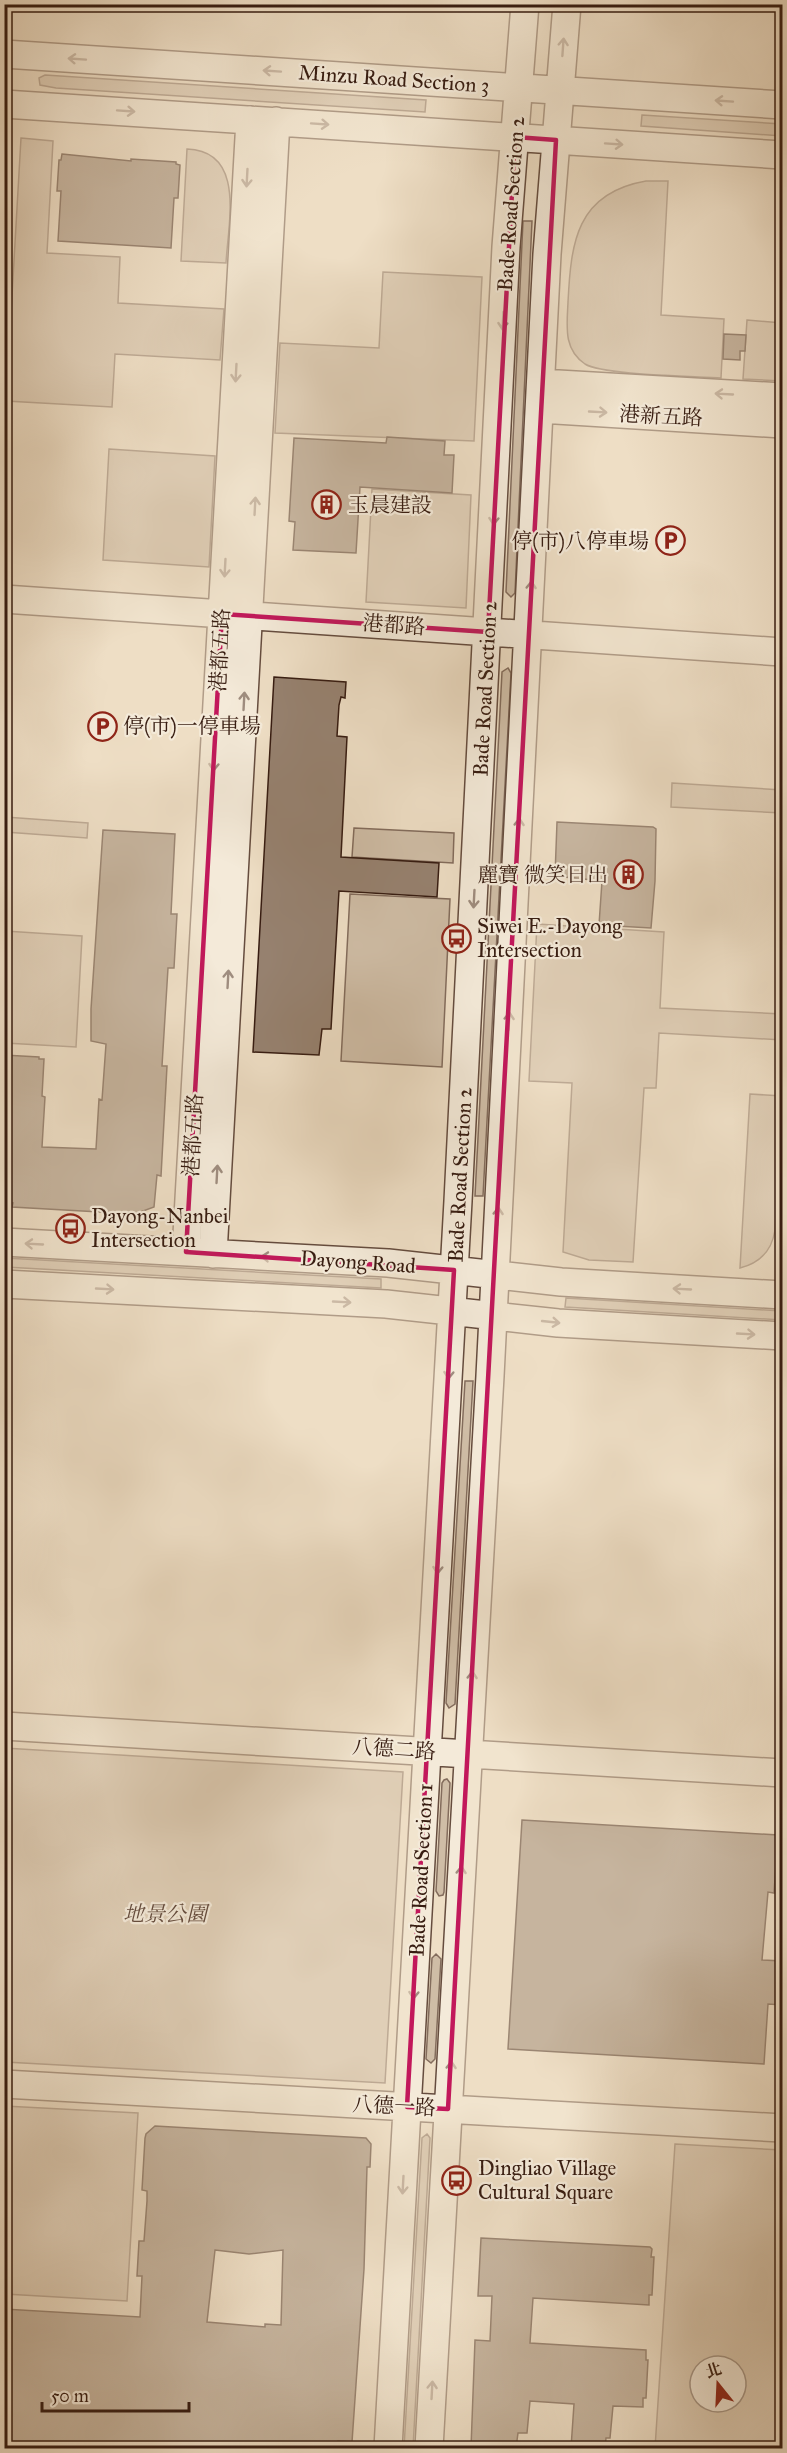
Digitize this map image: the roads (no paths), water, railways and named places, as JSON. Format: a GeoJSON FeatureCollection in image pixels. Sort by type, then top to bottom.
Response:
{"type":"FeatureCollection","features":[{"type":"Feature","properties":{"kind":"street","name":"Bade Road Section 2"},"geometry":{"type":"LineString","coordinates":[[453,1291],[506,247],[525,4]]}},
{"type":"Feature","properties":{"kind":"street","name":"Bade Road Section 2"},"geometry":{"type":"LineString","coordinates":[[494,1295],[541,383],[567,4]]}},
{"type":"Feature","properties":{"kind":"street","name":"Minzu Road Section 3"},"geometry":{"type":"LineString","coordinates":[[4,54],[783,105]]}},
{"type":"Feature","properties":{"kind":"street"},"geometry":{"type":"LineString","coordinates":[[4,104],[783,155]]}},
{"type":"Feature","properties":{"kind":"street","name":"港都五路"},"geometry":{"type":"LineString","coordinates":[[200,1253],[263,121]]}},
{"type":"Feature","properties":{"kind":"street","name":"港新五路"},"geometry":{"type":"LineString","coordinates":[[541,383],[783,397]]}},
{"type":"Feature","properties":{"kind":"street","name":"港新五路"},"geometry":{"type":"LineString","coordinates":[[540,409],[783,424]]}},
{"type":"Feature","properties":{"kind":"street","name":"港都路"},"geometry":{"type":"LineString","coordinates":[[4,599],[783,652]]}},
{"type":"Feature","properties":{"kind":"street","name":"Dayong Road"},"geometry":{"type":"LineString","coordinates":[[4,1242],[388,1263],[453,1291],[494,1295],[558,1323],[783,1336]]}},
{"type":"Feature","properties":{"kind":"street","name":"Dayong Road"},"geometry":{"type":"LineString","coordinates":[[4,1284],[386,1304],[453,1291],[494,1295],[561,1282],[783,1295]]}},
{"type":"Feature","properties":{"kind":"street","name":"Bade Road Section 1"},"geometry":{"type":"LineString","coordinates":[[388,2448],[453,1291]]}},
{"type":"Feature","properties":{"kind":"street","name":"Bade Road Section 1"},"geometry":{"type":"LineString","coordinates":[[429,2448],[494,1295]]}},
{"type":"Feature","properties":{"kind":"street","name":"八德二路"},"geometry":{"type":"LineString","coordinates":[[4,1726],[783,1773]]}},
{"type":"Feature","properties":{"kind":"street"},"geometry":{"type":"LineString","coordinates":[[418,1924],[458,1926]]}},
{"type":"Feature","properties":{"kind":"street","name":"八德一路"},"geometry":{"type":"LineString","coordinates":[[4,2084],[783,2128]]}},
{"type":"Feature","properties":{"kind":"place","name":"玉晨建設"},"geometry":{"type":"Point","coordinates":[327,505]}},
{"type":"Feature","properties":{"kind":"place","name":"停(市)八停車場"},"geometry":{"type":"Point","coordinates":[670,541]}},
{"type":"Feature","properties":{"kind":"place","name":"停(市)一停車場"},"geometry":{"type":"Point","coordinates":[102,726]}},
{"type":"Feature","properties":{"kind":"place","name":"麗寶 微笑日出"},"geometry":{"type":"Point","coordinates":[629,875]}},
{"type":"Feature","properties":{"kind":"place","name":"Siwei E.-Dayong Intersection"},"geometry":{"type":"Point","coordinates":[456,938]}},
{"type":"Feature","properties":{"kind":"place","name":"Dayong-Nanbei Intersection"},"geometry":{"type":"Point","coordinates":[70,1228]}},
{"type":"Feature","properties":{"kind":"place","name":"Dingliao Village Cultural Square"},"geometry":{"type":"Point","coordinates":[457,2180]}},
{"type":"Feature","properties":{"kind":"park label","name":"地景公園"},"geometry":{"type":"Point","coordinates":[165,1914]}}]}
